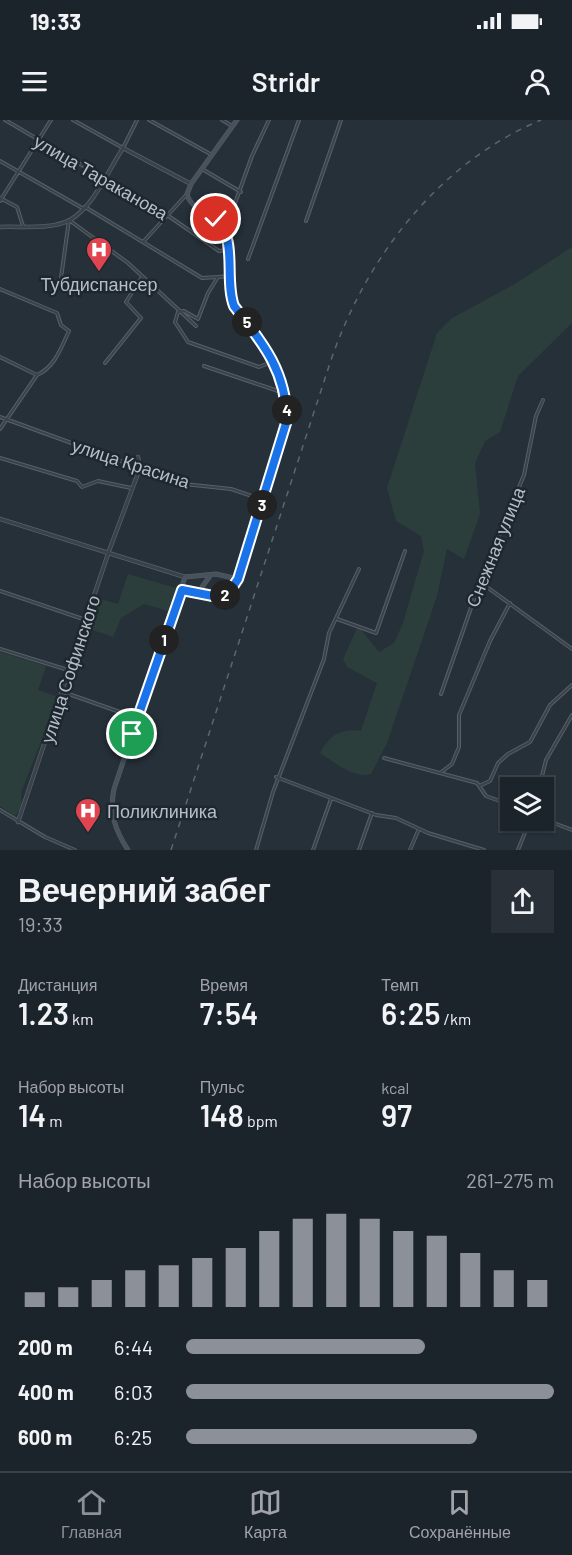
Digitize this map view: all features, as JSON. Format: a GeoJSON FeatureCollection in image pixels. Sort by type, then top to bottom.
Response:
{"type":"FeatureCollection","features":[{"type":"Feature","properties":{"kind":"main road"},"geometry":{"type":"LineString","coordinates":[[182,590],[218,597],[224,596],[238,579],[284,434],[286,407],[274,361],[234,306],[225,231],[216,219],[193,205],[187,194],[191,184],[237,120]]}},
{"type":"Feature","properties":{"kind":"main road"},"geometry":{"type":"LineString","coordinates":[[127,848],[116,828],[111,804],[185,577],[210,575],[238,579]]}},
{"type":"Feature","properties":{"kind":"main road"},"geometry":{"type":"LineString","coordinates":[[204,593],[202,587],[210,575]]}},
{"type":"Feature","properties":{"kind":"street","name":"улица Тараканова"},"geometry":{"type":"LineString","coordinates":[[5,120],[167,215],[219,251],[228,250]]}},
{"type":"Feature","properties":{"kind":"street"},"geometry":{"type":"LineString","coordinates":[[23,226],[17,207],[0,200],[51,120]]}},
{"type":"Feature","properties":{"kind":"street"},"geometry":{"type":"LineString","coordinates":[[73,120],[191,184]]}},
{"type":"Feature","properties":{"kind":"street"},"geometry":{"type":"LineString","coordinates":[[0,227],[53,225],[69,220],[85,208],[123,148],[137,120]]}},
{"type":"Feature","properties":{"kind":"street"},"geometry":{"type":"LineString","coordinates":[[149,120],[212,155]]}},
{"type":"Feature","properties":{"kind":"street"},"geometry":{"type":"LineString","coordinates":[[222,120],[232,126]]}},
{"type":"Feature","properties":{"kind":"street"},"geometry":{"type":"LineString","coordinates":[[225,231],[241,192],[252,156],[269,120]]}},
{"type":"Feature","properties":{"kind":"street"},"geometry":{"type":"LineString","coordinates":[[248,259],[299,120]]}},
{"type":"Feature","properties":{"kind":"street"},"geometry":{"type":"LineString","coordinates":[[306,221],[341,120]]}},
{"type":"Feature","properties":{"kind":"street"},"geometry":{"type":"LineString","coordinates":[[0,161],[85,208],[201,278],[229,276]]}},
{"type":"Feature","properties":{"kind":"street"},"geometry":{"type":"LineString","coordinates":[[202,169],[241,192]]}},
{"type":"Feature","properties":{"kind":"street"},"geometry":{"type":"LineString","coordinates":[[143,242],[187,194]]}},
{"type":"Feature","properties":{"kind":"street"},"geometry":{"type":"LineString","coordinates":[[62,278],[69,220]]}},
{"type":"Feature","properties":{"kind":"street"},"geometry":{"type":"LineString","coordinates":[[69,220],[128,263],[178,312],[196,326]]}},
{"type":"Feature","properties":{"kind":"street"},"geometry":{"type":"LineString","coordinates":[[178,312],[184,311],[198,319],[208,292],[218,277]]}},
{"type":"Feature","properties":{"kind":"street"},"geometry":{"type":"LineString","coordinates":[[105,363],[141,318],[126,302],[142,278]]}},
{"type":"Feature","properties":{"kind":"street"},"geometry":{"type":"LineString","coordinates":[[0,289],[57,313],[61,325],[69,331],[55,359],[46,371],[37,375],[7,422],[0,429]]}},
{"type":"Feature","properties":{"kind":"street"},"geometry":{"type":"LineString","coordinates":[[178,312],[176,322],[188,342],[259,367],[274,361]]}},
{"type":"Feature","properties":{"kind":"street"},"geometry":{"type":"LineString","coordinates":[[0,357],[37,375]]}},
{"type":"Feature","properties":{"kind":"street"},"geometry":{"type":"LineString","coordinates":[[204,366],[284,393]]}},
{"type":"Feature","properties":{"kind":"street","name":"Снежная улица"},"geometry":{"type":"LineString","coordinates":[[441,694],[480,582],[524,475],[536,416],[543,399]]}},
{"type":"Feature","properties":{"kind":"street","name":"улица Красина"},"geometry":{"type":"LineString","coordinates":[[0,417],[7,422],[184,484],[231,489],[264,500]]}},
{"type":"Feature","properties":{"kind":"street"},"geometry":{"type":"LineString","coordinates":[[138,457],[140,468]]}},
{"type":"Feature","properties":{"kind":"street"},"geometry":{"type":"LineString","coordinates":[[0,458],[77,481],[82,487],[98,481],[131,488]]}},
{"type":"Feature","properties":{"kind":"street","name":"улица Софинского"},"geometry":{"type":"LineString","coordinates":[[18,822],[109,551],[140,468]]}},
{"type":"Feature","properties":{"kind":"street"},"geometry":{"type":"LineString","coordinates":[[0,519],[109,551],[185,577]]}},
{"type":"Feature","properties":{"kind":"street"},"geometry":{"type":"LineString","coordinates":[[337,619],[376,633],[405,551]]}},
{"type":"Feature","properties":{"kind":"street"},"geometry":{"type":"LineString","coordinates":[[256,850],[278,778],[324,659],[329,633],[359,569]]}},
{"type":"Feature","properties":{"kind":"street"},"geometry":{"type":"LineString","coordinates":[[480,582],[572,650]]}},
{"type":"Feature","properties":{"kind":"street"},"geometry":{"type":"LineString","coordinates":[[0,591],[86,620]]}},
{"type":"Feature","properties":{"kind":"street"},"geometry":{"type":"LineString","coordinates":[[440,773],[453,764],[459,747],[459,715],[490,641],[510,603]]}},
{"type":"Feature","properties":{"kind":"street"},"geometry":{"type":"LineString","coordinates":[[0,649],[68,670]]}},
{"type":"Feature","properties":{"kind":"street"},"geometry":{"type":"LineString","coordinates":[[479,786],[490,781],[498,764],[508,754],[530,742],[550,705],[572,685]]}},
{"type":"Feature","properties":{"kind":"street"},"geometry":{"type":"LineString","coordinates":[[63,692],[138,718]]}},
{"type":"Feature","properties":{"kind":"street"},"geometry":{"type":"LineString","coordinates":[[542,777],[546,760],[572,716]]}},
{"type":"Feature","properties":{"kind":"street"},"geometry":{"type":"LineString","coordinates":[[384,758],[479,786],[486,796],[500,801]]}},
{"type":"Feature","properties":{"kind":"street"},"geometry":{"type":"LineString","coordinates":[[278,778],[372,813],[396,818],[419,829],[484,850]]}},
{"type":"Feature","properties":{"kind":"street"},"geometry":{"type":"LineString","coordinates":[[313,850],[332,798]]}},
{"type":"Feature","properties":{"kind":"street"},"geometry":{"type":"LineString","coordinates":[[1,812],[75,850]]}},
{"type":"Feature","properties":{"kind":"street"},"geometry":{"type":"LineString","coordinates":[[359,850],[372,813]]}},
{"type":"Feature","properties":{"kind":"street"},"geometry":{"type":"LineString","coordinates":[[554,823],[572,830]]}},
{"type":"Feature","properties":{"kind":"street"},"geometry":{"type":"LineString","coordinates":[[410,850],[419,829]]}},
{"type":"Feature","properties":{"kind":"street"},"geometry":{"type":"LineString","coordinates":[[518,850],[526,831]]}},
{"type":"Feature","properties":{"kind":"street"},"geometry":{"type":"LineString","coordinates":[[467,850],[468,845]]}},
{"type":"Feature","properties":{"kind":"street"},"geometry":{"type":"LineString","coordinates":[[122,850],[127,848]]}},
{"type":"Feature","properties":{"kind":"green space"},"geometry":{"type":"Polygon","coordinates":[[[572,247],[572,323],[518,376],[500,432],[485,441],[475,463],[480,514],[464,559],[447,549],[437,596],[387,743],[371,774],[351,772],[320,753],[337,734],[354,730],[361,731],[377,683],[347,667],[343,659],[358,626],[379,652],[394,643],[403,623],[424,551],[421,536],[396,521],[387,488],[437,333],[452,318],[515,284],[572,247]]]}},
{"type":"Feature","properties":{"kind":"green space"},"geometry":{"type":"Polygon","coordinates":[[[128,574],[176,588],[168,611],[144,604],[121,618],[113,637],[90,629],[100,599],[118,604],[128,574]]]}},
{"type":"Feature","properties":{"kind":"green space"},"geometry":{"type":"Polygon","coordinates":[[[0,652],[46,666],[38,690],[58,697],[21,793],[22,806],[15,816],[0,806],[0,652]]]}},
{"type":"Feature","properties":{"kind":"railway"},"geometry":{"type":"LineString","coordinates":[[171,850],[331,360],[364,286],[410,218],[439,188],[470,161],[504,138],[541,120]]}},
{"type":"Feature","properties":{"kind":"place","name":"Тубдиспансер"},"geometry":{"type":"Point","coordinates":[99,273]}},
{"type":"Feature","properties":{"kind":"place","name":"Поликлиника"},"geometry":{"type":"Point","coordinates":[88,834]}},
{"type":"Feature","properties":{"kind":"route"},"geometry":{"type":"LineString","coordinates":[[132,734],[182,590],[187,588],[214,597],[224,596],[238,579],[287,420],[286,407],[273,357],[234,306],[231,297],[228,240],[225,231],[216,219]]}}]}
